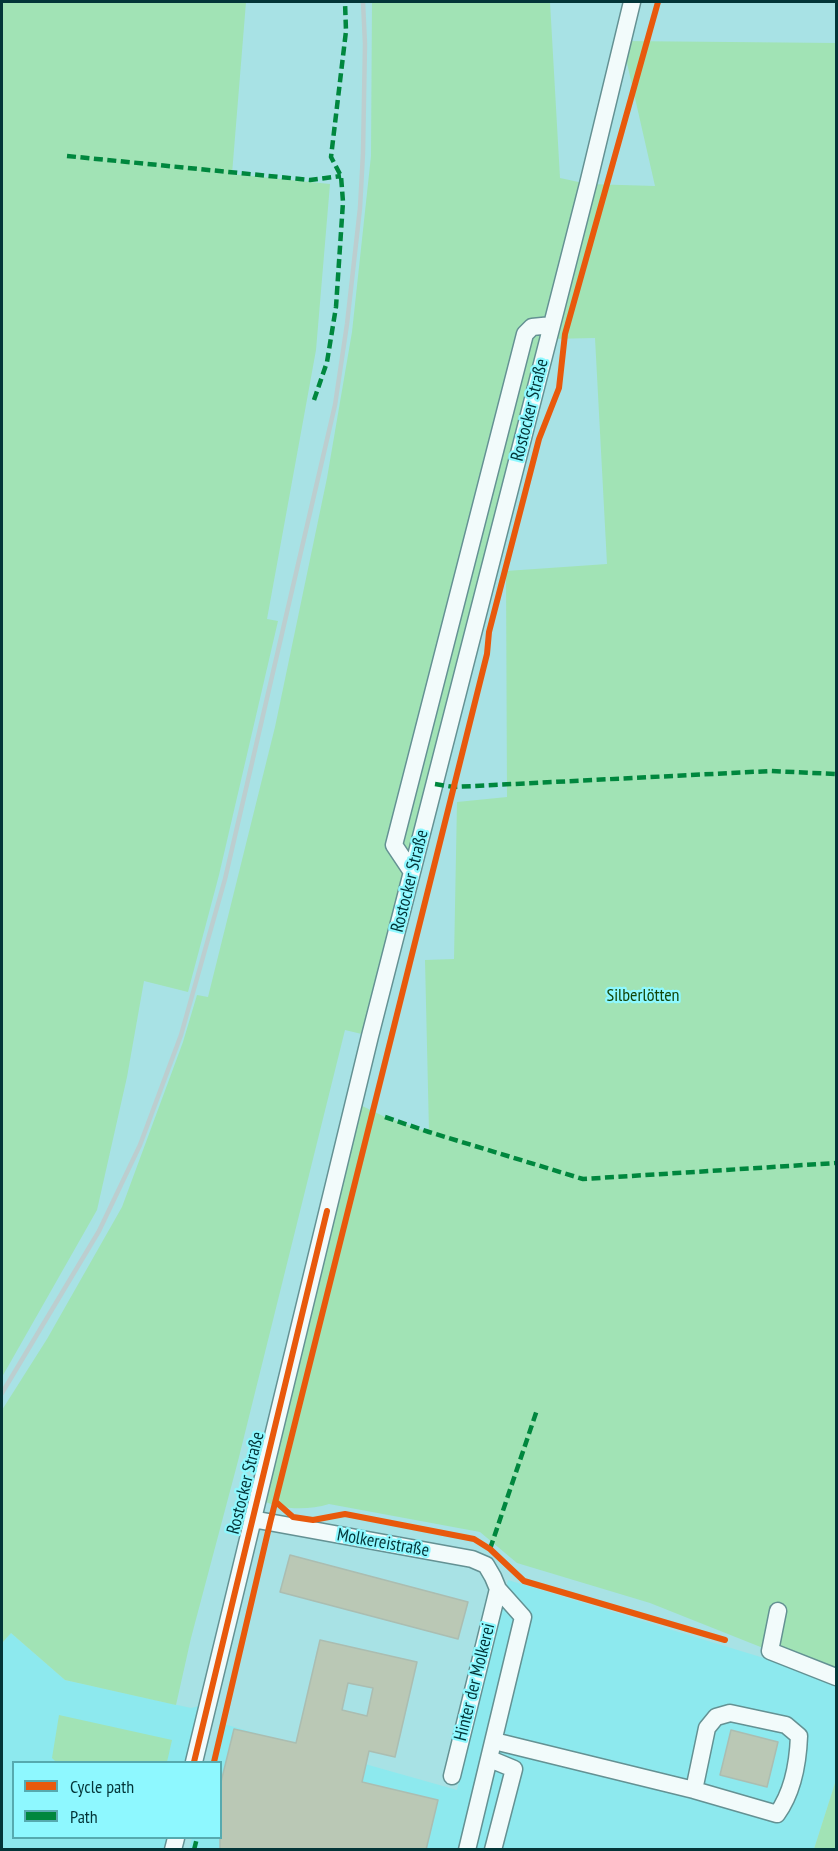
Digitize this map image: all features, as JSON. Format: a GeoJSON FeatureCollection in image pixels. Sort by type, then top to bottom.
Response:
{"type":"FeatureCollection","features":[{"type":"Feature","properties":{"kind":"street","name":"Rostocker Straße"},"geometry":{"type":"LineString","coordinates":[[194,1761],[412,872],[632,2]]}},
{"type":"Feature","properties":{"kind":"street"},"geometry":{"type":"LineString","coordinates":[[412,872],[394,845],[525,334],[532,327],[552,325]]}},
{"type":"Feature","properties":{"kind":"street","name":"Molkereistraße"},"geometry":{"type":"LineString","coordinates":[[252,1518],[472,1559],[486,1565],[498,1589],[523,1617],[494,1741]]}},
{"type":"Feature","properties":{"kind":"street","name":"Hinter der Molkerei"},"geometry":{"type":"LineString","coordinates":[[452,1776],[498,1589]]}},
{"type":"Feature","properties":{"kind":"street"},"geometry":{"type":"LineString","coordinates":[[778,1611],[770,1651],[837,1677]]}},
{"type":"Feature","properties":{"kind":"street"},"geometry":{"type":"LineString","coordinates":[[467,1850],[494,1741],[694,1790],[777,1814],[787,1800],[799,1753],[799,1736],[786,1725],[730,1713],[716,1717],[707,1728],[694,1790]]}},
{"type":"Feature","properties":{"kind":"street"},"geometry":{"type":"LineString","coordinates":[[490,1759],[514,1769],[493,1850]]}},
{"type":"Feature","properties":{"kind":"shaded area"},"geometry":{"type":"Polygon","coordinates":[[[508,1580],[836,1680],[836,1780],[814,1849],[189,1850],[192,1839],[222,1839],[222,1761],[210,1761],[220,1723],[457,1790],[508,1580]]]}},
{"type":"Feature","properties":{"kind":"shaded area"},"geometry":{"type":"Polygon","coordinates":[[[11,1633],[65,1680],[191,1708],[208,1704],[194,1761],[12,1761],[12,1839],[176,1839],[173,1849],[2,1850],[2,1643],[11,1633]]]}},
{"type":"Feature","properties":{"kind":"green space"},"geometry":{"type":"Polygon","coordinates":[[[2,2],[246,2],[232,174],[330,184],[316,350],[267,619],[278,621],[219,875],[188,992],[144,981],[127,1077],[97,1210],[2,1377],[2,2]]]}},
{"type":"Feature","properties":{"kind":"green space","name":"Silberlötten"},"geometry":{"type":"Polygon","coordinates":[[[372,2],[550,2],[560,178],[588,184],[655,186],[622,41],[836,43],[836,1677],[650,1603],[517,1563],[480,1532],[329,1504],[311,1508],[283,1507],[257,1498],[354,1102],[385,1117],[429,1132],[425,960],[454,959],[457,802],[507,797],[506,571],[607,564],[595,338],[549,339],[370,1036],[345,1030],[176,1705],[65,1680],[11,1633],[2,1643],[2,1410],[47,1339],[122,1207],[183,1042],[197,995],[208,997],[275,727],[327,478],[352,332],[371,156],[372,2]]]}},
{"type":"Feature","properties":{"kind":"green space"},"geometry":{"type":"Polygon","coordinates":[[[59,1715],[172,1740],[167,1761],[55,1761],[52,1758],[59,1715]]]}},
{"type":"Feature","properties":{"kind":"green space"},"geometry":{"type":"Polygon","coordinates":[[[836,1780],[836,1849],[814,1849],[836,1780]]]}},
{"type":"Feature","properties":{"kind":"building"},"geometry":{"type":"Polygon","coordinates":[[[290,1555],[468,1602],[458,1639],[280,1592],[290,1555]]]}},
{"type":"Feature","properties":{"kind":"building"},"geometry":{"type":"Polygon","coordinates":[[[320,1640],[417,1662],[395,1757],[369,1751],[362,1782],[438,1800],[426,1850],[220,1850],[222,1778],[234,1729],[296,1743],[320,1640]],[[348,1683],[342,1710],[367,1716],[373,1688],[348,1683]]]}},
{"type":"Feature","properties":{"kind":"building"},"geometry":{"type":"Polygon","coordinates":[[[731,1730],[778,1742],[767,1787],[720,1775],[731,1730]]]}},
{"type":"Feature","properties":{"kind":"railway"},"geometry":{"type":"LineString","coordinates":[[2,1393],[99,1231],[140,1145],[181,1035],[225,879],[335,405],[360,208],[365,44],[363,2]]}},
{"type":"Feature","properties":{"kind":"marked path"},"geometry":{"type":"LineString","coordinates":[[314,400],[327,362],[336,307],[343,202],[341,176],[331,157],[346,31],[345,2]]}},
{"type":"Feature","properties":{"kind":"marked path"},"geometry":{"type":"LineString","coordinates":[[67,156],[310,180],[341,176]]}},
{"type":"Feature","properties":{"kind":"marked path"},"geometry":{"type":"LineString","coordinates":[[435,784],[454,787],[771,771],[836,774]]}},
{"type":"Feature","properties":{"kind":"marked path"},"geometry":{"type":"LineString","coordinates":[[385,1117],[583,1179],[836,1163]]}},
{"type":"Feature","properties":{"kind":"marked path"},"geometry":{"type":"LineString","coordinates":[[490,1549],[537,1410]]}},
{"type":"Feature","properties":{"kind":"marked path"},"geometry":{"type":"LineString","coordinates":[[194,1850],[197,1839]]}},
{"type":"Feature","properties":{"kind":"cycle path"},"geometry":{"type":"LineString","coordinates":[[214,1761],[270,1523],[487,654],[489,632],[539,439],[559,388],[565,334],[658,2]]}},
{"type":"Feature","properties":{"kind":"cycle path"},"geometry":{"type":"LineString","coordinates":[[194,1761],[327,1211]]}},
{"type":"Feature","properties":{"kind":"cycle path"},"geometry":{"type":"LineString","coordinates":[[276,1502],[293,1517],[313,1520],[345,1514],[474,1539],[490,1549],[524,1581],[725,1640]]}}]}
